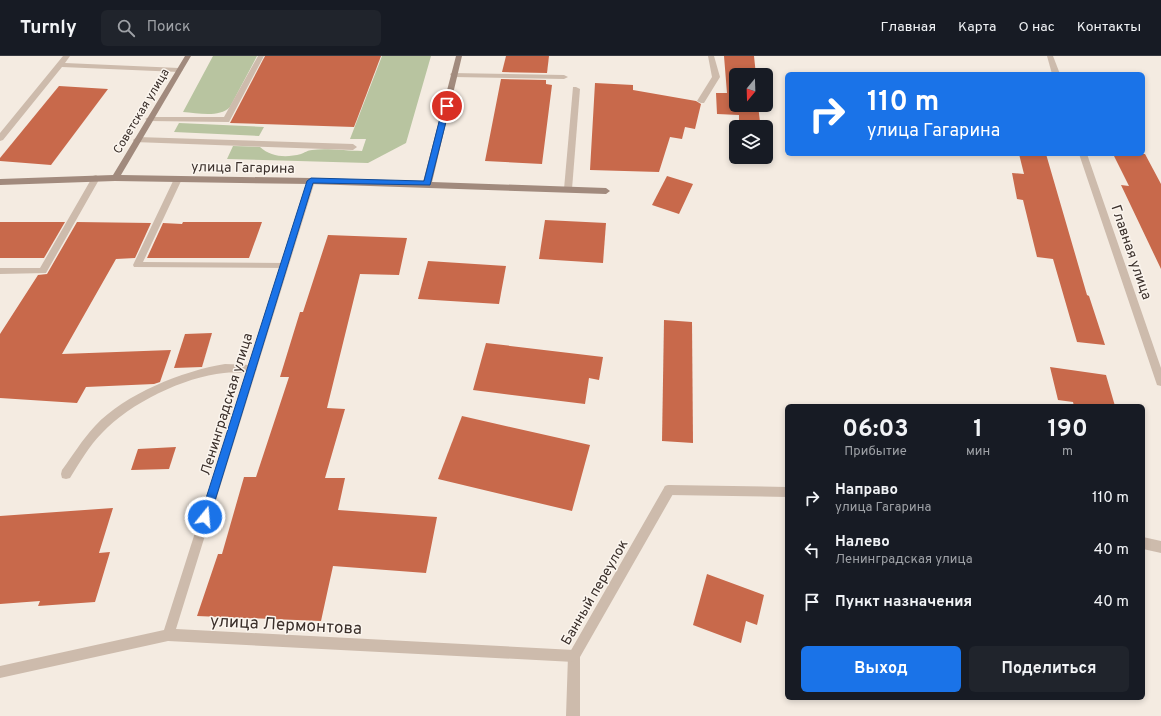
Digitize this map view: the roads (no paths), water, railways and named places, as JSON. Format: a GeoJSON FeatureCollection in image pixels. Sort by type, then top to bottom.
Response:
{"type":"FeatureCollection","features":[{"type":"Feature","properties":{"kind":"street"},"geometry":{"type":"LineString","coordinates":[[0,138],[67,56]]}},
{"type":"Feature","properties":{"kind":"street","name":"Советская улица"},"geometry":{"type":"LineString","coordinates":[[115,178],[149,118],[188,56]]}},
{"type":"Feature","properties":{"kind":"street"},"geometry":{"type":"LineString","coordinates":[[149,118],[226,120],[261,56]]}},
{"type":"Feature","properties":{"kind":"street"},"geometry":{"type":"LineString","coordinates":[[427,184],[459,56]]}},
{"type":"Feature","properties":{"kind":"street"},"geometry":{"type":"LineString","coordinates":[[701,101],[716,77],[711,56]]}},
{"type":"Feature","properties":{"kind":"street"},"geometry":{"type":"LineString","coordinates":[[1050,56],[1055,72]]}},
{"type":"Feature","properties":{"kind":"street"},"geometry":{"type":"LineString","coordinates":[[59,65],[179,70]]}},
{"type":"Feature","properties":{"kind":"street"},"geometry":{"type":"LineString","coordinates":[[454,75],[564,78]]}},
{"type":"Feature","properties":{"kind":"street"},"geometry":{"type":"LineString","coordinates":[[568,189],[576,89]]}},
{"type":"Feature","properties":{"kind":"street"},"geometry":{"type":"LineString","coordinates":[[137,140],[354,147]]}},
{"type":"Feature","properties":{"kind":"street","name":"Главная улица"},"geometry":{"type":"LineString","coordinates":[[1084,156],[1161,382]]}},
{"type":"Feature","properties":{"kind":"street"},"geometry":{"type":"LineString","coordinates":[[0,271],[43,271],[96,178]]}},
{"type":"Feature","properties":{"kind":"street","name":"улица Гагарина"},"geometry":{"type":"LineString","coordinates":[[0,182],[115,178],[427,184],[606,191]]}},
{"type":"Feature","properties":{"kind":"street"},"geometry":{"type":"LineString","coordinates":[[178,179],[136,265],[284,266]]}},
{"type":"Feature","properties":{"kind":"street","name":"Ленинградская улица"},"geometry":{"type":"LineString","coordinates":[[168,635],[311,181]]}},
{"type":"Feature","properties":{"kind":"street"},"geometry":{"type":"LineString","coordinates":[[66,474],[90,439],[105,423],[157,390],[194,374],[222,369],[252,369]]}},
{"type":"Feature","properties":{"kind":"street","name":"Банный переулок"},"geometry":{"type":"LineString","coordinates":[[573,716],[574,656],[669,490],[785,492]]}},
{"type":"Feature","properties":{"kind":"street"},"geometry":{"type":"LineString","coordinates":[[1145,543],[1161,547]]}},
{"type":"Feature","properties":{"kind":"street","name":"улица Лермонтова"},"geometry":{"type":"LineString","coordinates":[[0,672],[168,635],[574,656]]}}]}
